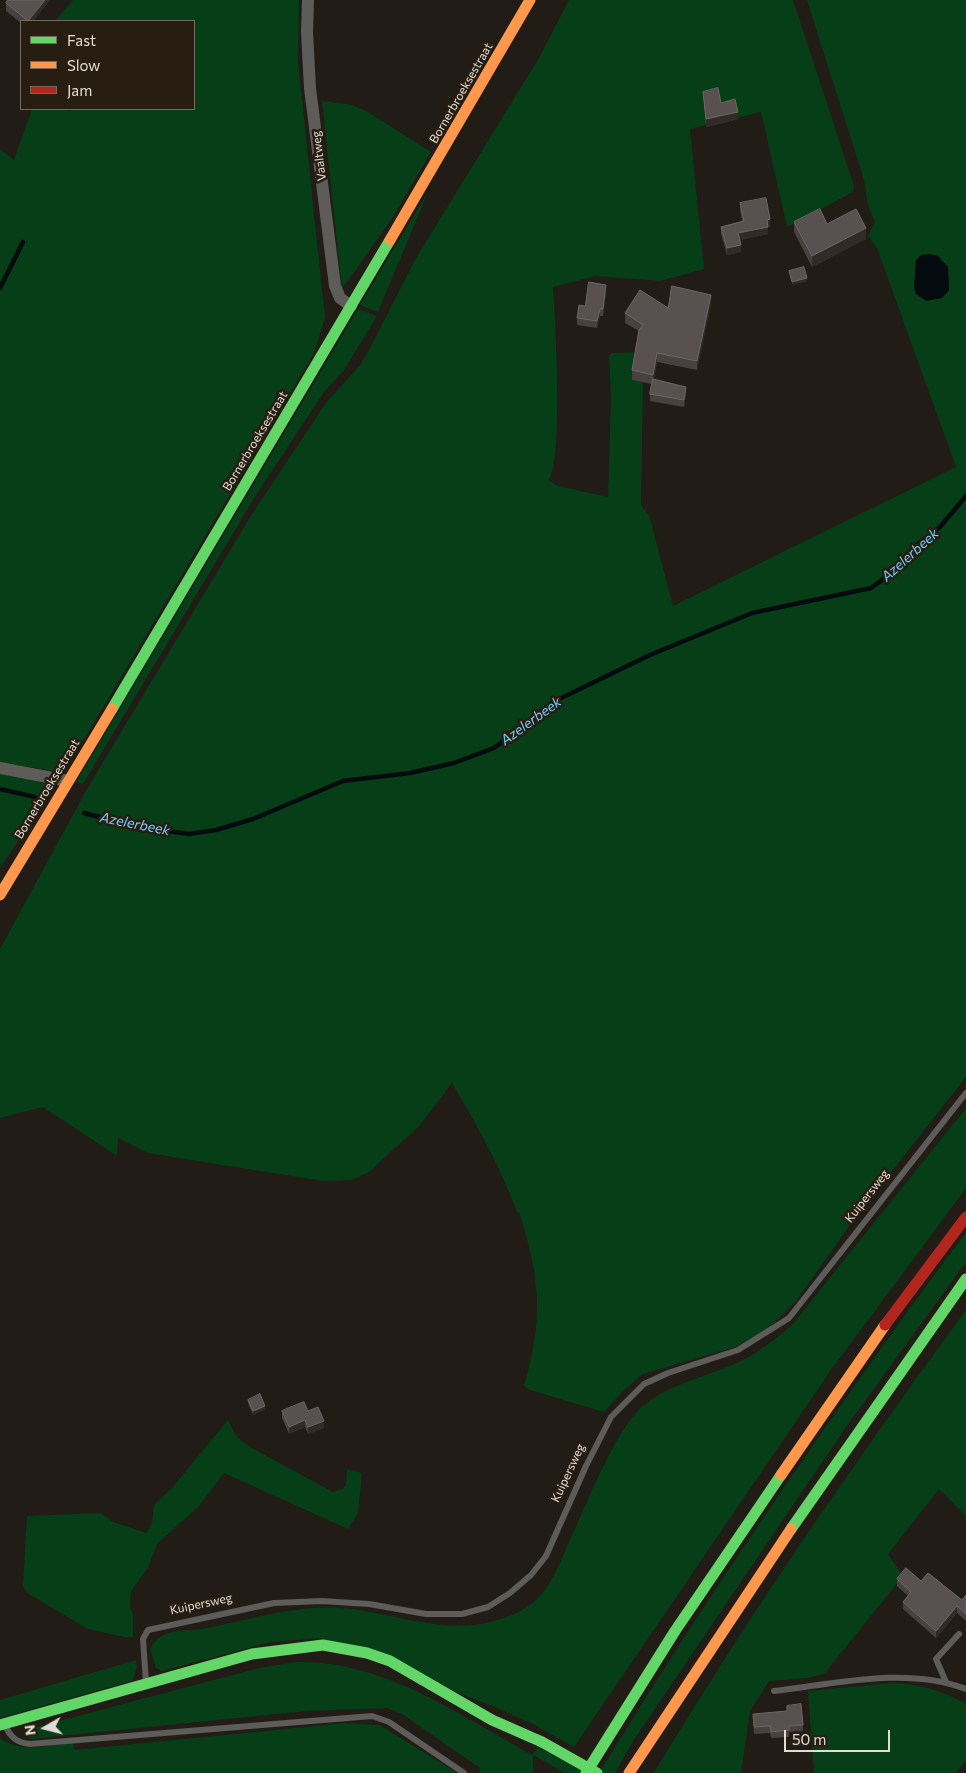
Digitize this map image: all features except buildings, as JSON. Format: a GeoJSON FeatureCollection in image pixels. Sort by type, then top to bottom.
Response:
{"type":"FeatureCollection","features":[{"type":"Feature","properties":{"kind":"main road","name":"Bornerbroeksestraat"},"geometry":{"type":"LineString","coordinates":[[0,895],[456,131],[530,0]]}},
{"type":"Feature","properties":{"kind":"main road"},"geometry":{"type":"LineString","coordinates":[[586,1773],[675,1631],[865,1352],[966,1217]]}},
{"type":"Feature","properties":{"kind":"main road"},"geometry":{"type":"LineString","coordinates":[[629,1773],[808,1503],[966,1279]]}},
{"type":"Feature","properties":{"kind":"main road"},"geometry":{"type":"LineString","coordinates":[[2,1725],[252,1654],[323,1645],[367,1653],[390,1661],[492,1720],[542,1742],[597,1773]]}},
{"type":"Feature","properties":{"kind":"street","name":"Vaaltweg"},"geometry":{"type":"LineString","coordinates":[[308,0],[306,32],[310,88],[335,286],[340,298],[351,306]]}},
{"type":"Feature","properties":{"kind":"street"},"geometry":{"type":"LineString","coordinates":[[0,768],[68,781]]}},
{"type":"Feature","properties":{"kind":"lane","name":"Kuipersweg"},"geometry":{"type":"LineString","coordinates":[[147,1684],[143,1639],[148,1630],[274,1603],[322,1601],[369,1604],[426,1614],[462,1614],[488,1607],[510,1593],[531,1575],[546,1556],[586,1466],[611,1417],[644,1384],[668,1373],[738,1350],[788,1318],[966,1092]]}},
{"type":"Feature","properties":{"kind":"lane"},"geometry":{"type":"LineString","coordinates":[[946,1682],[936,1659],[959,1634]]}},
{"type":"Feature","properties":{"kind":"lane"},"geometry":{"type":"LineString","coordinates":[[774,1691],[876,1679],[927,1679],[946,1682],[966,1689]]}},
{"type":"Feature","properties":{"kind":"lane"},"geometry":{"type":"LineString","coordinates":[[2,1725],[11,1736],[21,1743],[30,1744],[372,1716],[389,1722],[464,1773]]}},
{"type":"Feature","properties":{"kind":"green space"},"geometry":{"type":"Polygon","coordinates":[[[73,0],[299,0],[298,61],[325,318],[314,353],[307,365],[70,763],[59,772],[0,762],[0,149],[14,160],[32,110],[195,110],[195,20],[56,20],[73,0]]]}},
{"type":"Feature","properties":{"kind":"green space"},"geometry":{"type":"Polygon","coordinates":[[[569,0],[793,0],[854,186],[853,192],[787,227],[761,112],[690,129],[704,269],[660,281],[596,276],[553,287],[557,357],[557,420],[553,469],[548,480],[558,486],[608,497],[611,399],[609,355],[611,353],[646,352],[640,382],[643,383],[641,505],[649,515],[673,606],[956,467],[877,248],[868,236],[875,222],[868,206],[864,180],[807,0],[966,0],[966,1077],[852,1222],[796,1301],[773,1324],[755,1337],[735,1347],[643,1374],[624,1390],[604,1412],[527,1389],[524,1385],[535,1339],[537,1318],[535,1278],[526,1235],[519,1212],[517,1212],[488,1146],[452,1083],[419,1126],[369,1172],[352,1180],[323,1181],[148,1153],[118,1138],[117,1156],[43,1107],[0,1118],[0,949],[87,789],[249,519],[325,404],[360,365],[416,258],[539,58],[569,0]],[[916,260],[914,288],[935,299],[942,298],[949,290],[948,266],[916,260]]]}},
{"type":"Feature","properties":{"kind":"green space"},"geometry":{"type":"Polygon","coordinates":[[[322,101],[353,105],[368,112],[431,152],[393,217],[342,289],[322,101]]]}},
{"type":"Feature","properties":{"kind":"green space"},"geometry":{"type":"Polygon","coordinates":[[[428,192],[378,312],[360,305],[428,192]]]}},
{"type":"Feature","properties":{"kind":"green space"},"geometry":{"type":"Polygon","coordinates":[[[358,309],[377,316],[344,370],[324,392],[256,495],[83,784],[76,782],[358,309]]]}},
{"type":"Feature","properties":{"kind":"green space"},"geometry":{"type":"Polygon","coordinates":[[[0,771],[47,784],[50,794],[0,868],[0,771]]]}},
{"type":"Feature","properties":{"kind":"green space"},"geometry":{"type":"Polygon","coordinates":[[[966,1108],[966,1188],[831,1370],[574,1747],[533,1724],[497,1708],[320,1638],[271,1642],[162,1671],[156,1668],[150,1649],[160,1637],[167,1634],[289,1611],[340,1608],[455,1626],[475,1625],[499,1620],[515,1614],[530,1605],[545,1590],[554,1575],[605,1463],[631,1419],[652,1399],[756,1353],[792,1325],[966,1108]]]}},
{"type":"Feature","properties":{"kind":"green space"},"geometry":{"type":"Polygon","coordinates":[[[966,1232],[966,1262],[844,1430],[633,1741],[615,1773],[599,1773],[686,1635],[776,1498],[966,1232]]]}},
{"type":"Feature","properties":{"kind":"green space"},"geometry":{"type":"Polygon","coordinates":[[[966,1310],[966,1516],[939,1489],[888,1554],[903,1576],[824,1674],[807,1678],[769,1681],[750,1711],[741,1773],[654,1773],[690,1713],[805,1538],[884,1423],[966,1310]]]}},
{"type":"Feature","properties":{"kind":"green space"},"geometry":{"type":"Polygon","coordinates":[[[228,1420],[236,1436],[248,1446],[333,1492],[342,1489],[346,1485],[347,1469],[362,1473],[358,1513],[348,1529],[224,1473],[199,1506],[157,1544],[148,1568],[131,1591],[130,1607],[133,1615],[133,1637],[124,1637],[88,1629],[27,1593],[23,1585],[27,1516],[101,1513],[113,1522],[147,1533],[152,1523],[154,1505],[172,1488],[228,1420]]]}},
{"type":"Feature","properties":{"kind":"green space"},"geometry":{"type":"Polygon","coordinates":[[[136,1660],[137,1667],[132,1681],[0,1718],[0,1700],[136,1660]]]}},
{"type":"Feature","properties":{"kind":"green space"},"geometry":{"type":"Polygon","coordinates":[[[296,1662],[328,1664],[359,1670],[390,1680],[448,1707],[532,1755],[538,1747],[586,1773],[565,1773],[533,1755],[533,1773],[479,1773],[480,1768],[402,1714],[388,1708],[307,1711],[30,1739],[25,1733],[25,1730],[259,1668],[296,1662]]]}},
{"type":"Feature","properties":{"kind":"green space"},"geometry":{"type":"Polygon","coordinates":[[[891,1683],[911,1684],[930,1688],[966,1703],[966,1761],[956,1773],[814,1773],[808,1691],[891,1683]]]}},
{"type":"Feature","properties":{"kind":"green space"},"geometry":{"type":"Polygon","coordinates":[[[345,1723],[380,1725],[457,1773],[0,1773],[0,1738],[8,1743],[26,1747],[73,1742],[74,1750],[345,1723]]]}},
{"type":"Feature","properties":{"kind":"shaded area"},"geometry":{"type":"Polygon","coordinates":[[[921,255],[938,256],[948,267],[949,290],[942,298],[926,301],[916,294],[914,288],[916,260],[921,255]]]}},
{"type":"Feature","properties":{"kind":"waterway"},"geometry":{"type":"LineString","coordinates":[[0,288],[23,242]]}},
{"type":"Feature","properties":{"kind":"waterway","name":"Azelerbeek"},"geometry":{"type":"LineString","coordinates":[[84,813],[138,827],[189,834],[216,830],[253,819],[343,781],[410,773],[454,763],[494,748],[553,702],[650,655],[752,613],[871,588],[893,572],[914,547],[940,527],[966,496]]}},
{"type":"Feature","properties":{"kind":"waterway","name":"Azelerbeek"},"geometry":{"type":"LineString","coordinates":[[0,789],[35,797]]}},
{"type":"Feature","properties":{"kind":"traffic: fast"},"geometry":{"type":"LineString","coordinates":[[112,709],[390,240]]}},
{"type":"Feature","properties":{"kind":"traffic: fast"},"geometry":{"type":"LineString","coordinates":[[791,1529],[966,1279]]}},
{"type":"Feature","properties":{"kind":"traffic: fast"},"geometry":{"type":"LineString","coordinates":[[586,1773],[675,1631],[781,1475]]}},
{"type":"Feature","properties":{"kind":"traffic: fast"},"geometry":{"type":"LineString","coordinates":[[0,1725],[252,1654],[323,1645],[367,1653],[390,1661],[492,1720],[542,1742]]}},
{"type":"Feature","properties":{"kind":"traffic: fast"},"geometry":{"type":"LineString","coordinates":[[542,1742],[597,1773]]}},
{"type":"Feature","properties":{"kind":"traffic: slow"},"geometry":{"type":"LineString","coordinates":[[390,240],[530,0]]}},
{"type":"Feature","properties":{"kind":"traffic: slow"},"geometry":{"type":"LineString","coordinates":[[0,895],[112,709]]}},
{"type":"Feature","properties":{"kind":"traffic: slow"},"geometry":{"type":"LineString","coordinates":[[781,1475],[885,1325]]}},
{"type":"Feature","properties":{"kind":"traffic: slow"},"geometry":{"type":"LineString","coordinates":[[629,1773],[791,1529]]}},
{"type":"Feature","properties":{"kind":"traffic: jam"},"geometry":{"type":"LineString","coordinates":[[885,1325],[966,1217]]}}]}
